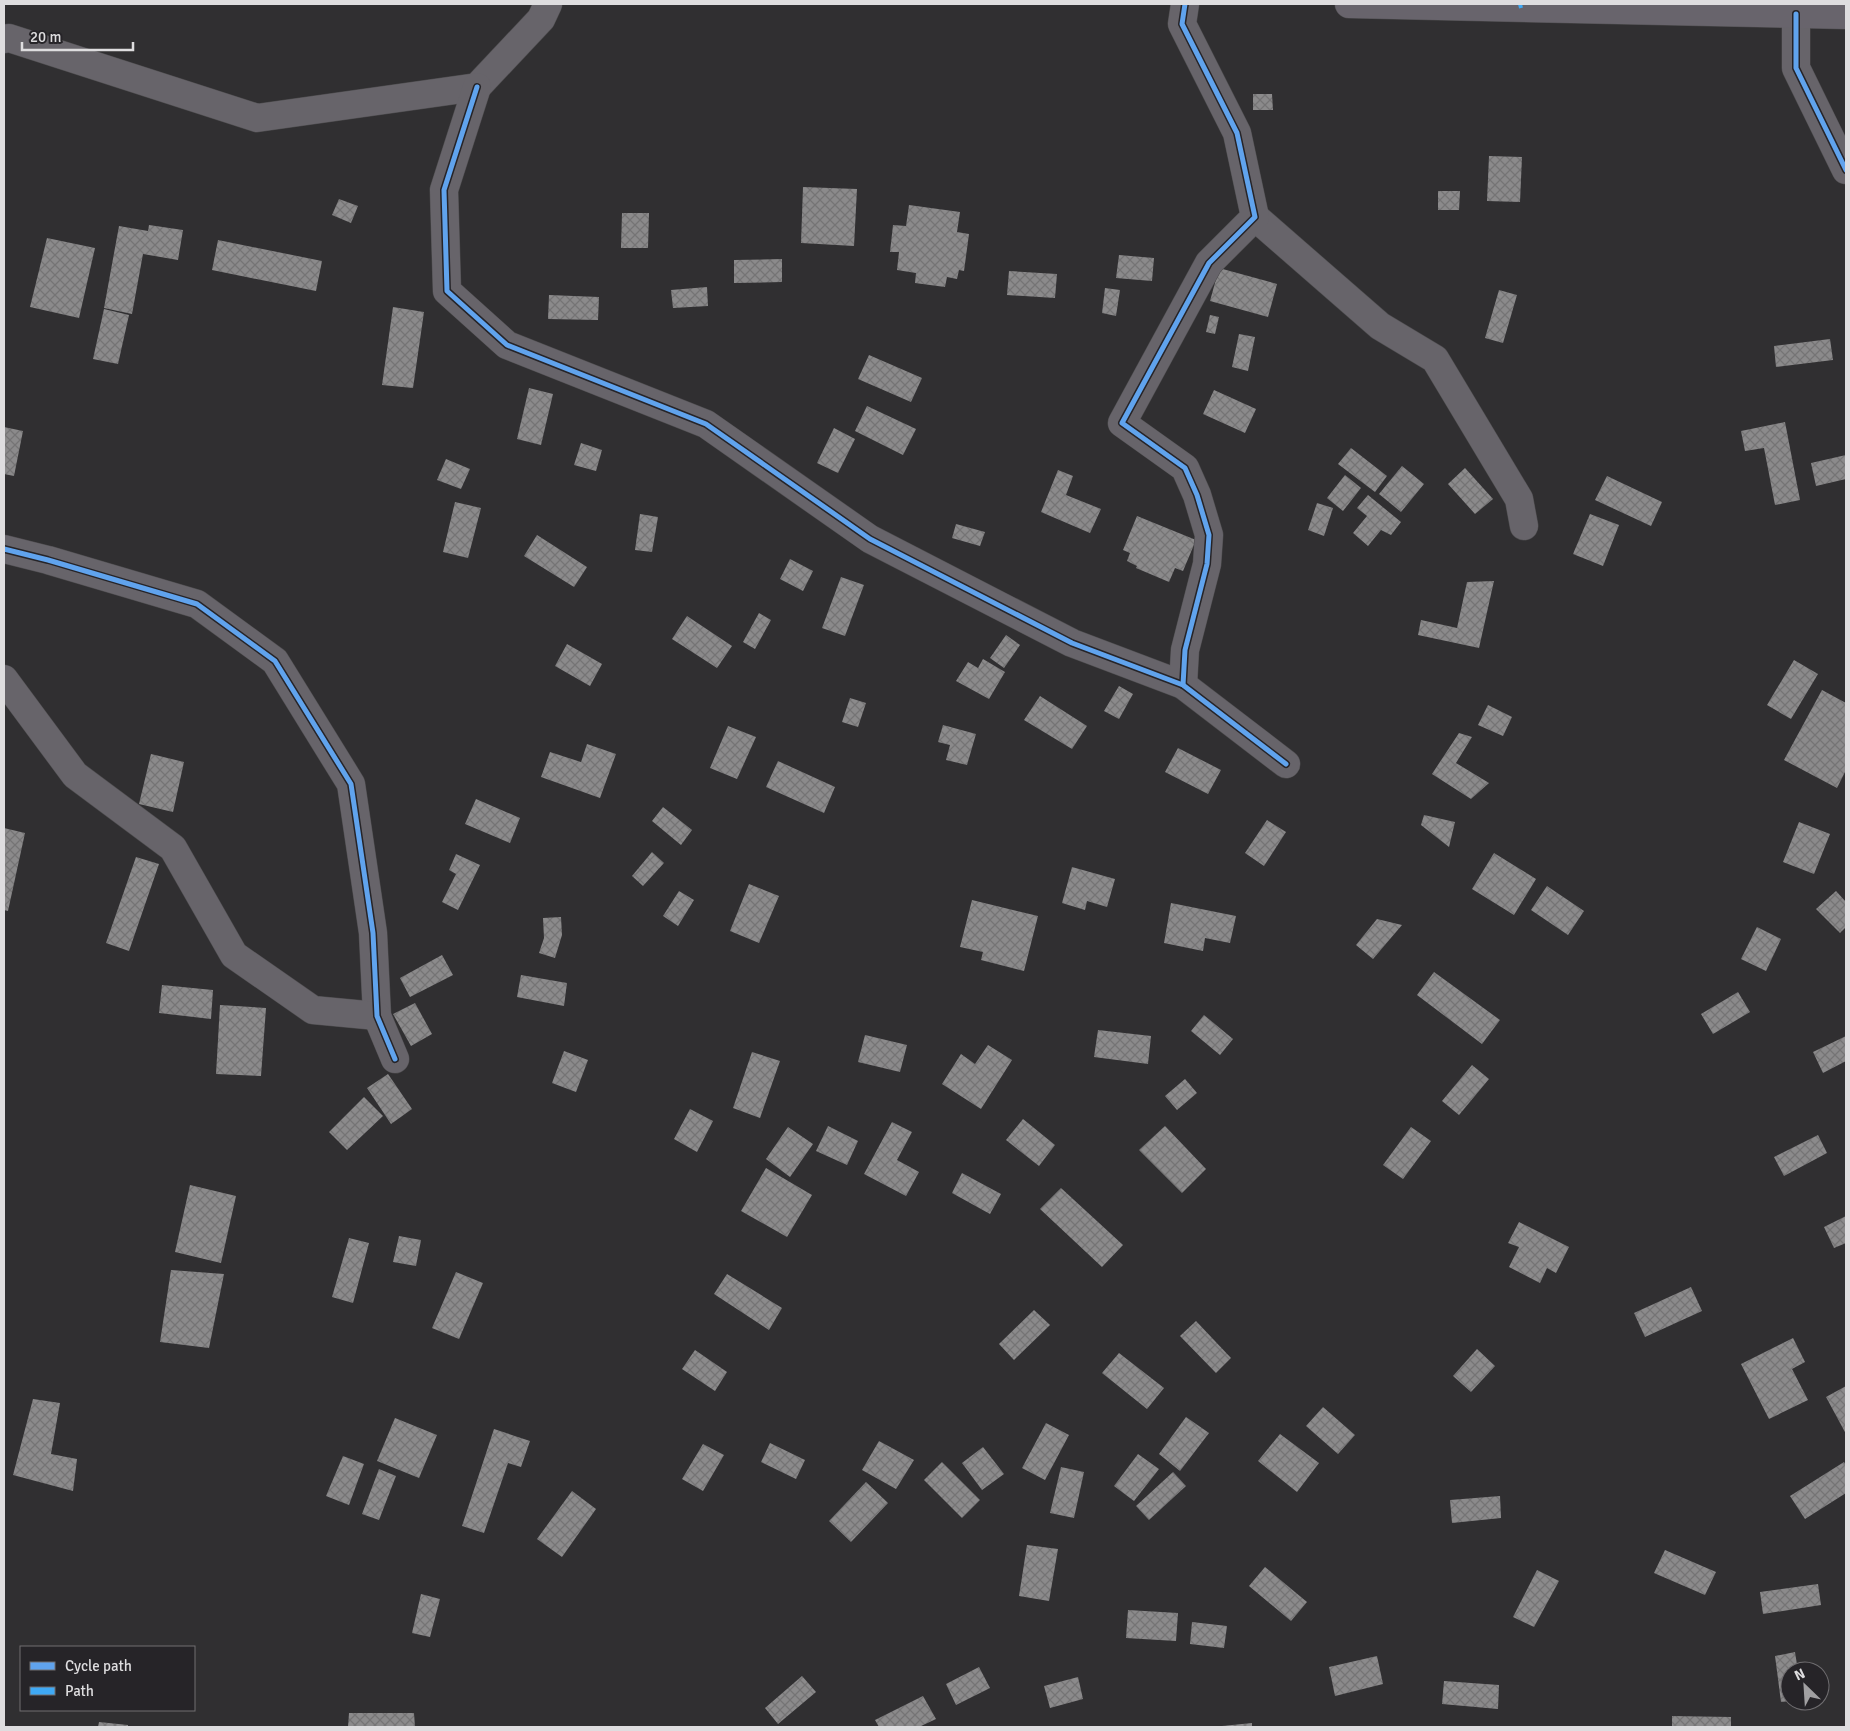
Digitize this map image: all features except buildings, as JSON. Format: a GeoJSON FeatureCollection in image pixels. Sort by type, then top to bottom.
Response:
{"type":"FeatureCollection","features":[{"type":"Feature","properties":{"kind":"main road"},"geometry":{"type":"LineString","coordinates":[[1349,4],[1846,16]]}},
{"type":"Feature","properties":{"kind":"street"},"geometry":{"type":"LineString","coordinates":[[548,4],[541,19],[477,87],[444,190],[447,291],[507,345],[706,424],[870,539],[1072,643],[1183,685],[1286,764]]}},
{"type":"Feature","properties":{"kind":"street"},"geometry":{"type":"LineString","coordinates":[[1185,4],[1182,24],[1237,133],[1255,217],[1380,326],[1435,359],[1519,499],[1524,526]]}},
{"type":"Feature","properties":{"kind":"street"},"geometry":{"type":"LineString","coordinates":[[1796,14],[1796,68],[1846,170]]}},
{"type":"Feature","properties":{"kind":"street"},"geometry":{"type":"LineString","coordinates":[[4,38],[9,38],[257,118],[477,87]]}},
{"type":"Feature","properties":{"kind":"street"},"geometry":{"type":"LineString","coordinates":[[1183,685],[1185,650],[1206,564],[1209,535],[1197,495],[1185,468],[1122,423],[1209,263],[1255,217]]}},
{"type":"Feature","properties":{"kind":"street"},"geometry":{"type":"LineString","coordinates":[[4,549],[197,604],[276,661],[351,784],[373,933],[377,1016],[395,1059]]}},
{"type":"Feature","properties":{"kind":"street"},"geometry":{"type":"LineString","coordinates":[[4,679],[75,775],[173,848],[234,955],[313,1010],[377,1016]]}},
{"type":"Feature","properties":{"kind":"marked path"},"geometry":{"type":"LineString","coordinates":[[1520,4],[1521,8]]}},
{"type":"Feature","properties":{"kind":"cycle path"},"geometry":{"type":"LineString","coordinates":[[1183,685],[1185,650],[1207,564],[1209,535],[1197,495],[1185,468],[1122,423],[1209,263],[1255,217],[1237,133],[1182,24],[1185,4]]}},
{"type":"Feature","properties":{"kind":"cycle path"},"geometry":{"type":"LineString","coordinates":[[1796,14],[1796,68],[1846,170]]}},
{"type":"Feature","properties":{"kind":"cycle path"},"geometry":{"type":"LineString","coordinates":[[477,87],[444,190],[447,291],[507,345],[706,424],[870,539],[1072,643],[1183,685],[1286,764]]}},
{"type":"Feature","properties":{"kind":"cycle path"},"geometry":{"type":"LineString","coordinates":[[4,549],[197,604],[275,661],[351,784],[373,933],[377,1016],[395,1059]]}}]}
